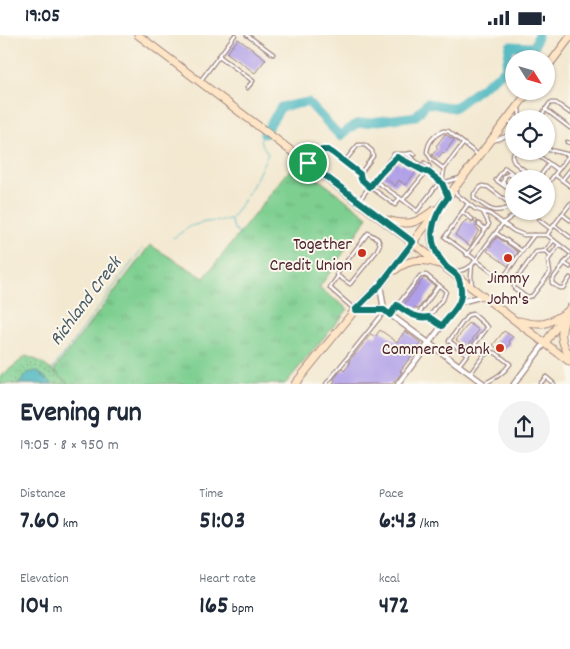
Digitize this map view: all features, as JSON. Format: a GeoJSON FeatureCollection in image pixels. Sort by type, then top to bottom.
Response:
{"type":"FeatureCollection","features":[{"type":"Feature","properties":{"kind":"street"},"geometry":{"type":"LineString","coordinates":[[138,35],[570,362]]}},
{"type":"Feature","properties":{"kind":"street"},"geometry":{"type":"LineString","coordinates":[[555,57],[570,37]]}},
{"type":"Feature","properties":{"kind":"street"},"geometry":{"type":"LineString","coordinates":[[515,110],[522,100]]}},
{"type":"Feature","properties":{"kind":"street"},"geometry":{"type":"LineString","coordinates":[[384,311],[382,282],[505,123]]}},
{"type":"Feature","properties":{"kind":"street"},"geometry":{"type":"LineString","coordinates":[[382,219],[401,224],[413,223],[425,217],[442,204]]}},
{"type":"Feature","properties":{"kind":"street"},"geometry":{"type":"LineString","coordinates":[[442,204],[433,223],[431,238],[436,253],[445,266]]}},
{"type":"Feature","properties":{"kind":"street"},"geometry":{"type":"LineString","coordinates":[[295,384],[355,310],[401,265],[415,260],[428,260],[445,266]]}},
{"type":"Feature","properties":{"kind":"street"},"geometry":{"type":"LineString","coordinates":[[398,384],[460,302],[461,292],[455,274]]}},
{"type":"Feature","properties":{"kind":"street"},"geometry":{"type":"LineString","coordinates":[[460,302],[484,296]]}},
{"type":"Feature","properties":{"kind":"street"},"geometry":{"type":"LineString","coordinates":[[355,310],[384,311],[484,384]]}},
{"type":"Feature","properties":{"kind":"street"},"geometry":{"type":"LineString","coordinates":[[515,320],[538,325],[551,322],[568,310]]}},
{"type":"Feature","properties":{"kind":"street"},"geometry":{"type":"LineString","coordinates":[[514,384],[568,310]]}},
{"type":"Feature","properties":{"kind":"street"},"geometry":{"type":"LineString","coordinates":[[568,310],[562,328],[561,339],[570,357]]}},
{"type":"Feature","properties":{"kind":"lane"},"geometry":{"type":"LineString","coordinates":[[200,82],[235,35]]}},
{"type":"Feature","properties":{"kind":"lane"},"geometry":{"type":"LineString","coordinates":[[247,35],[273,54]]}},
{"type":"Feature","properties":{"kind":"lane"},"geometry":{"type":"LineString","coordinates":[[219,56],[253,81],[247,88]]}},
{"type":"Feature","properties":{"kind":"lane"},"geometry":{"type":"LineString","coordinates":[[570,113],[553,102],[545,109],[570,128]]}},
{"type":"Feature","properties":{"kind":"lane"},"geometry":{"type":"LineString","coordinates":[[518,106],[519,110]]}},
{"type":"Feature","properties":{"kind":"lane"},"geometry":{"type":"LineString","coordinates":[[444,169],[428,155],[427,149],[438,133],[446,131],[479,156]]}},
{"type":"Feature","properties":{"kind":"lane"},"geometry":{"type":"LineString","coordinates":[[489,143],[505,137]]}},
{"type":"Feature","properties":{"kind":"lane"},"geometry":{"type":"LineString","coordinates":[[441,182],[444,169],[463,144]]}},
{"type":"Feature","properties":{"kind":"lane"},"geometry":{"type":"LineString","coordinates":[[344,161],[358,145],[363,145],[372,151],[373,156],[360,174]]}},
{"type":"Feature","properties":{"kind":"lane"},"geometry":{"type":"LineString","coordinates":[[308,163],[315,154],[322,150],[331,151],[360,174],[361,179],[370,187],[395,205],[409,195],[427,172],[429,166],[424,163]]}},
{"type":"Feature","properties":{"kind":"lane"},"geometry":{"type":"LineString","coordinates":[[555,151],[570,154],[555,174],[570,186]]}},
{"type":"Feature","properties":{"kind":"lane"},"geometry":{"type":"LineString","coordinates":[[379,174],[384,172],[397,157],[407,157],[411,153],[415,155]]}},
{"type":"Feature","properties":{"kind":"lane"},"geometry":{"type":"LineString","coordinates":[[359,201],[394,154],[407,157],[441,182],[450,194],[475,209],[490,214],[514,231],[524,235],[546,235],[560,245],[570,255],[552,280],[552,283],[559,288],[563,288],[570,278]]}},
{"type":"Feature","properties":{"kind":"lane"},"geometry":{"type":"LineString","coordinates":[[399,157],[405,162],[427,172]]}},
{"type":"Feature","properties":{"kind":"lane"},"geometry":{"type":"LineString","coordinates":[[407,157],[411,164]]}},
{"type":"Feature","properties":{"kind":"lane"},"geometry":{"type":"LineString","coordinates":[[513,160],[524,170]]}},
{"type":"Feature","properties":{"kind":"lane"},"geometry":{"type":"LineString","coordinates":[[544,160],[558,171]]}},
{"type":"Feature","properties":{"kind":"lane"},"geometry":{"type":"LineString","coordinates":[[544,170],[549,164]]}},
{"type":"Feature","properties":{"kind":"lane"},"geometry":{"type":"LineString","coordinates":[[505,186],[496,179],[505,167],[508,170]]}},
{"type":"Feature","properties":{"kind":"lane"},"geometry":{"type":"LineString","coordinates":[[562,179],[570,170]]}},
{"type":"Feature","properties":{"kind":"lane"},"geometry":{"type":"LineString","coordinates":[[374,180],[418,211],[429,193],[441,182],[463,177]]}},
{"type":"Feature","properties":{"kind":"lane"},"geometry":{"type":"LineString","coordinates":[[482,186],[488,187],[513,206],[500,211],[487,207],[474,198],[474,194],[482,186]]}},
{"type":"Feature","properties":{"kind":"lane"},"geometry":{"type":"LineString","coordinates":[[468,204],[446,237],[500,279],[534,235]]}},
{"type":"Feature","properties":{"kind":"lane"},"geometry":{"type":"LineString","coordinates":[[546,235],[570,204]]}},
{"type":"Feature","properties":{"kind":"lane"},"geometry":{"type":"LineString","coordinates":[[462,212],[472,219]]}},
{"type":"Feature","properties":{"kind":"lane"},"geometry":{"type":"LineString","coordinates":[[467,255],[489,225],[484,212]]}},
{"type":"Feature","properties":{"kind":"lane"},"geometry":{"type":"LineString","coordinates":[[562,214],[570,220]]}},
{"type":"Feature","properties":{"kind":"lane"},"geometry":{"type":"LineString","coordinates":[[455,274],[472,265],[507,220]]}},
{"type":"Feature","properties":{"kind":"lane"},"geometry":{"type":"LineString","coordinates":[[539,221],[551,229]]}},
{"type":"Feature","properties":{"kind":"lane"},"geometry":{"type":"LineString","coordinates":[[479,225],[485,229]]}},
{"type":"Feature","properties":{"kind":"lane"},"geometry":{"type":"LineString","coordinates":[[554,225],[570,237]]}},
{"type":"Feature","properties":{"kind":"lane"},"geometry":{"type":"LineString","coordinates":[[338,276],[350,284],[376,252],[380,244],[378,239],[368,233],[337,274],[338,276],[330,288],[355,310]]}},
{"type":"Feature","properties":{"kind":"lane"},"geometry":{"type":"LineString","coordinates":[[496,233],[522,251]]}},
{"type":"Feature","properties":{"kind":"lane"},"geometry":{"type":"LineString","coordinates":[[553,241],[545,251],[536,252],[514,282],[514,288],[526,297],[532,296],[550,273],[548,260],[560,245]]}},
{"type":"Feature","properties":{"kind":"lane"},"geometry":{"type":"LineString","coordinates":[[545,251],[551,256]]}},
{"type":"Feature","properties":{"kind":"lane"},"geometry":{"type":"LineString","coordinates":[[564,263],[570,267]]}},
{"type":"Feature","properties":{"kind":"lane"},"geometry":{"type":"LineString","coordinates":[[472,265],[473,288]]}},
{"type":"Feature","properties":{"kind":"lane"},"geometry":{"type":"LineString","coordinates":[[390,315],[420,276],[426,275],[445,289],[446,294],[429,317]]}},
{"type":"Feature","properties":{"kind":"lane"},"geometry":{"type":"LineString","coordinates":[[417,316],[439,285]]}},
{"type":"Feature","properties":{"kind":"lane"},"geometry":{"type":"LineString","coordinates":[[397,305],[410,315],[429,317],[442,326]]}},
{"type":"Feature","properties":{"kind":"lane"},"geometry":{"type":"LineString","coordinates":[[326,384],[384,311]]}},
{"type":"Feature","properties":{"kind":"lane"},"geometry":{"type":"LineString","coordinates":[[459,365],[488,327],[473,314],[468,315],[449,341],[467,354]]}},
{"type":"Feature","properties":{"kind":"lane"},"geometry":{"type":"LineString","coordinates":[[470,374],[484,355],[489,352],[496,353],[510,363],[497,377],[484,384]]}},
{"type":"Feature","properties":{"kind":"lane"},"geometry":{"type":"LineString","coordinates":[[540,384],[546,377],[554,384]]}},
{"type":"Feature","properties":{"kind":"path"},"geometry":{"type":"LineString","coordinates":[[10,384],[21,369],[30,362],[38,363],[54,374],[63,384]]}},
{"type":"Feature","properties":{"kind":"green space"},"geometry":{"type":"Polygon","coordinates":[[[296,162],[368,217],[319,288],[348,309],[285,384],[68,384],[54,370],[150,245],[204,278],[296,162]]]}},
{"type":"Feature","properties":{"kind":"green space"},"geometry":{"type":"Polygon","coordinates":[[[26,356],[39,361],[68,382],[67,384],[0,384],[0,377],[26,356]]]}},
{"type":"Feature","properties":{"kind":"water"},"geometry":{"type":"Polygon","coordinates":[[[37,371],[53,384],[19,384],[28,373],[37,371]]]}},
{"type":"Feature","properties":{"kind":"building"},"geometry":{"type":"Polygon","coordinates":[[[238,39],[266,59],[255,73],[227,53],[238,39]]]}},
{"type":"Feature","properties":{"kind":"building"},"geometry":{"type":"Polygon","coordinates":[[[445,134],[454,140],[444,154],[443,152],[437,159],[432,155],[445,134]]]}},
{"type":"Feature","properties":{"kind":"building"},"geometry":{"type":"Polygon","coordinates":[[[397,162],[416,172],[405,185],[399,180],[395,186],[383,176],[397,162]]]}},
{"type":"Feature","properties":{"kind":"building"},"geometry":{"type":"Polygon","coordinates":[[[475,219],[478,221],[476,228],[479,230],[470,246],[455,235],[466,220],[469,223],[474,222],[475,219]]]}},
{"type":"Feature","properties":{"kind":"building"},"geometry":{"type":"Polygon","coordinates":[[[497,237],[518,252],[508,266],[487,251],[497,237]]]}},
{"type":"Feature","properties":{"kind":"building"},"geometry":{"type":"Polygon","coordinates":[[[425,278],[435,286],[418,309],[415,307],[411,312],[403,306],[425,278]]]}},
{"type":"Feature","properties":{"kind":"building"},"geometry":{"type":"Polygon","coordinates":[[[469,323],[479,330],[468,346],[456,340],[469,323]]]}},
{"type":"Feature","properties":{"kind":"building"},"geometry":{"type":"Polygon","coordinates":[[[380,330],[397,342],[405,331],[421,343],[400,371],[402,372],[395,381],[392,384],[333,384],[334,379],[342,369],[344,371],[350,364],[349,361],[371,334],[375,337],[380,330]]]}},
{"type":"Feature","properties":{"kind":"building","name":"Commerce Bank"},"geometry":{"type":"Polygon","coordinates":[[[504,331],[513,337],[509,342],[511,344],[502,352],[493,345],[504,331]]]}},
{"type":"Feature","properties":{"kind":"waterway","name":"Richland Creek"},"geometry":{"type":"LineString","coordinates":[[264,134],[281,107],[308,102],[340,136],[356,124],[416,116],[427,103],[454,108],[505,70],[510,46],[534,47],[538,35]]}},
{"type":"Feature","properties":{"kind":"waterway","name":"Richland Creek"},"geometry":{"type":"LineString","coordinates":[[231,220],[252,187],[268,154],[260,141],[264,134]]}},
{"type":"Feature","properties":{"kind":"waterway","name":"Richland Creek"},"geometry":{"type":"LineString","coordinates":[[173,238],[191,226],[205,222],[231,220]]}},
{"type":"Feature","properties":{"kind":"waterway"},"geometry":{"type":"LineString","coordinates":[[231,221],[241,237]]}},
{"type":"Feature","properties":{"kind":"waterway","name":"Richland Creek"},"geometry":{"type":"LineString","coordinates":[[52,370],[142,249]]}},
{"type":"Feature","properties":{"kind":"place","name":"Together Credit Union"},"geometry":{"type":"Point","coordinates":[362,253]}},
{"type":"Feature","properties":{"kind":"place","name":"Jimmy John's"},"geometry":{"type":"Point","coordinates":[508,258]}},
{"type":"Feature","properties":{"kind":"place","name":"Commerce Bank"},"geometry":{"type":"Point","coordinates":[500,348]}},
{"type":"Feature","properties":{"kind":"route"},"geometry":{"type":"LineString","coordinates":[[328,150],[360,174],[361,179],[370,187],[379,174],[384,172],[399,157],[405,162],[427,171],[442,183],[448,197],[442,204],[433,223],[432,244],[445,266],[458,276],[461,292],[460,302],[442,326],[429,317],[412,316],[397,305],[390,315],[384,310],[355,310],[380,285],[413,242],[308,163],[319,151],[328,150]]}}]}
